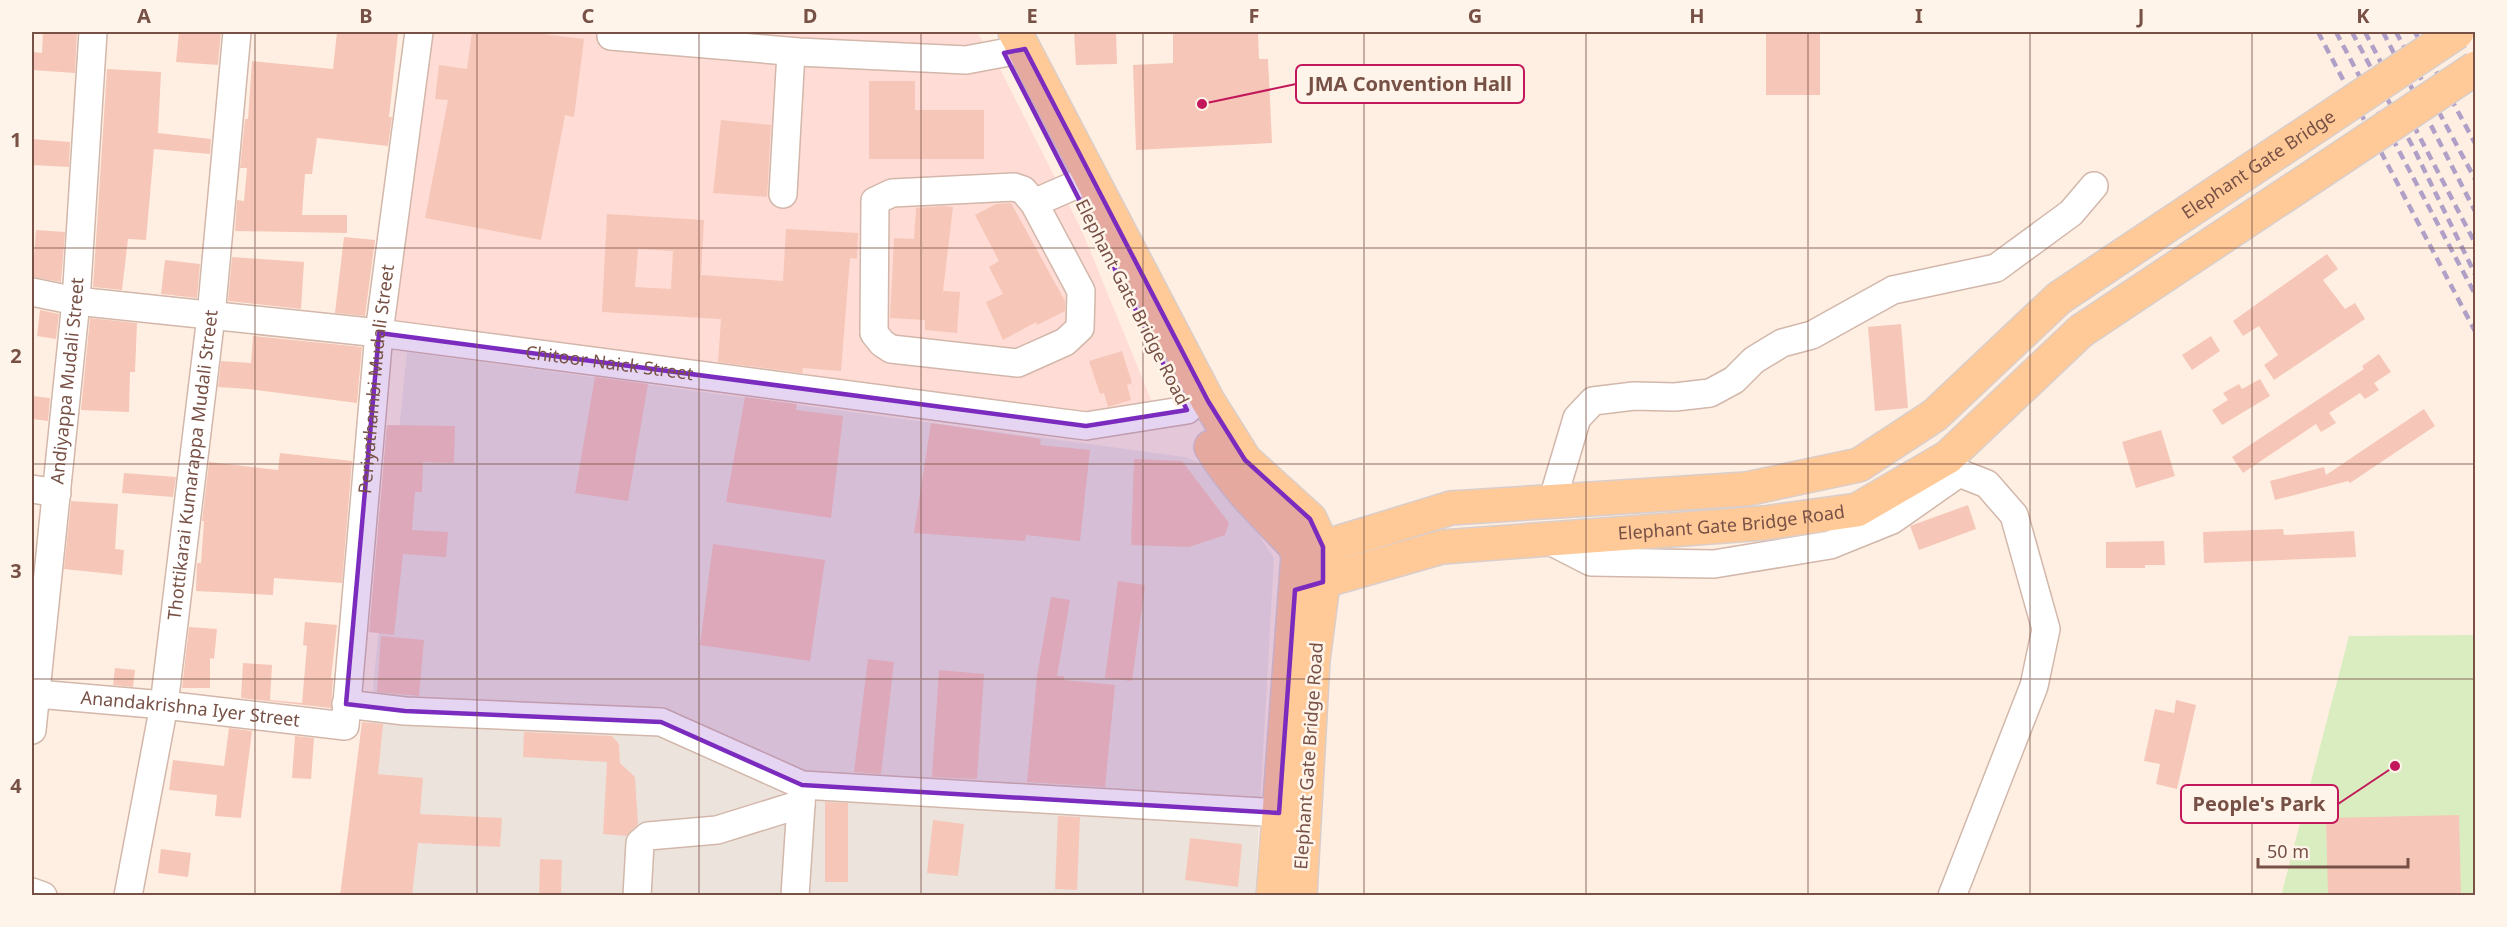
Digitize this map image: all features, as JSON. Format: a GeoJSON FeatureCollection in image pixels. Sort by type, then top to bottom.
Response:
{"type":"FeatureCollection","features":[{"type":"Feature","properties":{"kind":"main road","name":"Elephant Gate Bridge"},"geometry":{"type":"LineString","coordinates":[[2059,298],[2457,32]]}},
{"type":"Feature","properties":{"kind":"main road","name":"Elephant Gate Bridge Road"},"geometry":{"type":"LineString","coordinates":[[1009,41],[1073,186],[1187,410],[1224,470],[1264,516],[1294,545],[1310,551],[1451,508],[1746,489],[1858,465],[1935,415],[2059,298]]}},
{"type":"Feature","properties":{"kind":"main road"},"geometry":{"type":"LineString","coordinates":[[1009,41],[1208,401],[1245,460],[1310,519],[1310,551]]}},
{"type":"Feature","properties":{"kind":"main road","name":"Elephant Gate Bridge Road"},"geometry":{"type":"LineString","coordinates":[[1313,590],[1377,566],[1442,547],[1764,523],[1857,510],[1948,457],[2081,331],[2475,68]]}},
{"type":"Feature","properties":{"kind":"main road","name":"Elephant Gate Bridge Road"},"geometry":{"type":"LineString","coordinates":[[1300,896],[1313,660],[1313,590],[1310,551]]}},
{"type":"Feature","properties":{"kind":"main road","name":"Elephant Gate Bridge Road"},"geometry":{"type":"LineString","coordinates":[[1273,896],[1279,813],[1313,590]]}},
{"type":"Feature","properties":{"kind":"street","name":"Andiyappa Mudali Street"},"geometry":{"type":"LineString","coordinates":[[32,730],[36,694],[44,491],[76,301],[93,32]]}},
{"type":"Feature","properties":{"kind":"street","name":"Thottikarai Kumarappa Mudali Street"},"geometry":{"type":"LineString","coordinates":[[128,896],[164,705],[211,316],[237,32]]}},
{"type":"Feature","properties":{"kind":"street","name":"Periyathambi Mudali Street"},"geometry":{"type":"LineString","coordinates":[[346,715],[379,333],[419,32]]}},
{"type":"Feature","properties":{"kind":"street"},"geometry":{"type":"LineString","coordinates":[[611,36],[791,52],[966,60],[1009,41]]}},
{"type":"Feature","properties":{"kind":"street"},"geometry":{"type":"LineString","coordinates":[[783,194],[791,52]]}},
{"type":"Feature","properties":{"kind":"street"},"geometry":{"type":"LineString","coordinates":[[1034,203],[1073,186]]}},
{"type":"Feature","properties":{"kind":"street"},"geometry":{"type":"LineString","coordinates":[[1552,501],[1577,418],[1593,401],[1634,396],[1675,397],[1710,393],[1734,380],[1754,360],[1782,343],[1812,335],[1893,290],[1996,268],[2071,213],[2094,186]]}},
{"type":"Feature","properties":{"kind":"street"},"geometry":{"type":"LineString","coordinates":[[1014,187],[1023,190],[1034,203],[1081,291],[1080,328],[1065,342],[1018,363],[891,349],[882,343],[874,333],[875,201],[892,193],[1014,187]]}},
{"type":"Feature","properties":{"kind":"street","name":"Chitoor Naick Street"},"geometry":{"type":"LineString","coordinates":[[32,292],[76,301],[379,333],[1086,426],[1187,410]]}},
{"type":"Feature","properties":{"kind":"street"},"geometry":{"type":"LineString","coordinates":[[1546,539],[1591,562],[1713,564],[1830,545],[1892,520],[1959,473],[1987,484],[2014,515],[2046,630],[2034,686],[1952,896]]}},
{"type":"Feature","properties":{"kind":"street","name":"Anandakrishna Iyer Street"},"geometry":{"type":"LineString","coordinates":[[36,694],[164,705],[346,715],[405,711],[661,722],[801,794]]}},
{"type":"Feature","properties":{"kind":"street"},"geometry":{"type":"LineString","coordinates":[[637,896],[640,843],[648,836],[717,830],[801,794],[1279,813]]}},
{"type":"Feature","properties":{"kind":"street"},"geometry":{"type":"LineString","coordinates":[[795,896],[801,794]]}},
{"type":"Feature","properties":{"kind":"street"},"geometry":{"type":"LineString","coordinates":[[32,892],[43,896]]}},
{"type":"Feature","properties":{"kind":"highlighted area"},"geometry":{"type":"Polygon","coordinates":[[[1025,49],[1208,401],[1245,460],[1310,519],[1323,547],[1324,576],[1323,582],[1295,590],[1279,813],[802,785],[661,722],[405,711],[346,704],[379,333],[1086,426],[1187,410],[1004,53],[1025,49]]]}},
{"type":"Feature","properties":{"kind":"shaded area"},"geometry":{"type":"Polygon","coordinates":[[[433,32],[977,32],[999,67],[1082,231],[1159,419],[933,395],[383,330],[433,32]]]}},
{"type":"Feature","properties":{"kind":"shaded area"},"geometry":{"type":"Polygon","coordinates":[[[407,352],[1185,457],[1215,469],[1274,558],[1255,895],[345,896],[368,736],[407,352]]]}},
{"type":"Feature","properties":{"kind":"green space"},"geometry":{"type":"Polygon","coordinates":[[[2475,635],[2475,895],[2281,896],[2349,636],[2475,635]]]}},
{"type":"Feature","properties":{"kind":"building"},"geometry":{"type":"Polygon","coordinates":[[[43,32],[77,32],[75,73],[32,70],[32,52],[42,53],[43,32]]]}},
{"type":"Feature","properties":{"kind":"building"},"geometry":{"type":"Polygon","coordinates":[[[179,32],[221,32],[218,65],[176,62],[179,32]]]}},
{"type":"Feature","properties":{"kind":"building"},"geometry":{"type":"Polygon","coordinates":[[[337,32],[398,34],[388,146],[317,138],[312,174],[305,174],[302,215],[347,215],[347,233],[235,231],[237,200],[244,201],[247,168],[240,168],[245,119],[248,119],[252,61],[333,69],[337,32]]]}},
{"type":"Feature","properties":{"kind":"building"},"geometry":{"type":"Polygon","coordinates":[[[472,32],[527,32],[584,39],[574,117],[565,115],[541,240],[425,218],[448,100],[435,99],[439,65],[467,69],[472,32]]]}},
{"type":"Feature","properties":{"kind":"building"},"geometry":{"type":"Polygon","coordinates":[[[1074,32],[1116,32],[1117,64],[1076,65],[1074,32]]]}},
{"type":"Feature","properties":{"kind":"building"},"geometry":{"type":"Polygon","coordinates":[[[1173,32],[1258,32],[1259,59],[1268,59],[1272,143],[1136,150],[1133,65],[1173,63],[1173,32]]]}},
{"type":"Feature","properties":{"kind":"building"},"geometry":{"type":"Polygon","coordinates":[[[1766,32],[1820,32],[1820,95],[1766,95],[1766,32]]]}},
{"type":"Feature","properties":{"kind":"building"},"geometry":{"type":"Polygon","coordinates":[[[107,69],[161,72],[158,133],[211,139],[210,154],[154,149],[146,240],[128,239],[122,290],[93,287],[107,69]]]}},
{"type":"Feature","properties":{"kind":"building"},"geometry":{"type":"Polygon","coordinates":[[[869,81],[915,81],[915,110],[984,110],[984,159],[869,159],[869,81]]]}},
{"type":"Feature","properties":{"kind":"building"},"geometry":{"type":"Polygon","coordinates":[[[721,120],[771,125],[767,197],[713,193],[721,120]]]}},
{"type":"Feature","properties":{"kind":"building"},"geometry":{"type":"Polygon","coordinates":[[[32,139],[70,142],[69,167],[32,165],[32,139]]]}},
{"type":"Feature","properties":{"kind":"building"},"geometry":{"type":"Polygon","coordinates":[[[1011,203],[1065,301],[1065,311],[1037,325],[1036,322],[1003,340],[986,302],[1003,294],[989,267],[999,261],[975,215],[996,204],[1011,203]]]}},
{"type":"Feature","properties":{"kind":"building"},"geometry":{"type":"Polygon","coordinates":[[[953,207],[943,291],[960,292],[957,333],[925,330],[925,320],[890,318],[894,238],[914,239],[916,208],[953,207]]]}},
{"type":"Feature","properties":{"kind":"building"},"geometry":{"type":"Polygon","coordinates":[[[607,214],[704,220],[701,275],[783,281],[786,229],[858,233],[857,259],[850,258],[841,371],[803,368],[802,373],[718,362],[721,319],[602,312],[607,214]],[[638,249],[635,287],[671,289],[673,251],[638,249]]]}},
{"type":"Feature","properties":{"kind":"building"},"geometry":{"type":"Polygon","coordinates":[[[36,230],[65,232],[61,282],[32,277],[32,255],[34,256],[36,230]]]}},
{"type":"Feature","properties":{"kind":"building"},"geometry":{"type":"Polygon","coordinates":[[[344,237],[375,240],[365,316],[335,313],[344,237]]]}},
{"type":"Feature","properties":{"kind":"building"},"geometry":{"type":"Polygon","coordinates":[[[2327,254],[2338,269],[2323,280],[2345,309],[2355,303],[2365,319],[2274,380],[2264,365],[2278,355],[2259,326],[2243,336],[2233,321],[2327,254]]]}},
{"type":"Feature","properties":{"kind":"building"},"geometry":{"type":"Polygon","coordinates":[[[232,257],[304,262],[301,309],[228,301],[232,257]]]}},
{"type":"Feature","properties":{"kind":"building"},"geometry":{"type":"Polygon","coordinates":[[[165,260],[200,264],[197,298],[161,294],[165,260]]]}},
{"type":"Feature","properties":{"kind":"building"},"geometry":{"type":"Polygon","coordinates":[[[40,310],[59,314],[56,339],[37,336],[40,310]]]}},
{"type":"Feature","properties":{"kind":"building"},"geometry":{"type":"Polygon","coordinates":[[[90,318],[137,323],[135,372],[130,372],[129,412],[81,410],[90,318]]]}},
{"type":"Feature","properties":{"kind":"building"},"geometry":{"type":"Polygon","coordinates":[[[1901,324],[1908,408],[1875,411],[1868,327],[1901,324]]]}},
{"type":"Feature","properties":{"kind":"building"},"geometry":{"type":"Polygon","coordinates":[[[253,336],[362,347],[357,403],[218,387],[221,361],[251,363],[253,336]]]}},
{"type":"Feature","properties":{"kind":"building"},"geometry":{"type":"Polygon","coordinates":[[[2211,336],[2220,351],[2192,370],[2182,355],[2211,336]]]}},
{"type":"Feature","properties":{"kind":"building"},"geometry":{"type":"Polygon","coordinates":[[[1122,351],[1132,383],[1127,385],[1131,400],[1108,407],[1104,393],[1100,394],[1089,361],[1122,351]]]}},
{"type":"Feature","properties":{"kind":"building"},"geometry":{"type":"Polygon","coordinates":[[[2379,354],[2391,372],[2374,383],[2379,390],[2365,399],[2360,393],[2329,413],[2336,423],[2321,432],[2316,424],[2243,473],[2232,457],[2364,369],[2362,366],[2379,354]]]}},
{"type":"Feature","properties":{"kind":"building"},"geometry":{"type":"Polygon","coordinates":[[[595,377],[648,384],[628,501],[575,493],[595,377]]]}},
{"type":"Feature","properties":{"kind":"building"},"geometry":{"type":"Polygon","coordinates":[[[2260,379],[2270,396],[2222,425],[2212,410],[2228,400],[2223,393],[2239,384],[2242,389],[2260,379]]]}},
{"type":"Feature","properties":{"kind":"building"},"geometry":{"type":"Polygon","coordinates":[[[32,396],[50,398],[48,421],[32,419],[32,396]]]}},
{"type":"Feature","properties":{"kind":"building"},"geometry":{"type":"Polygon","coordinates":[[[745,397],[797,404],[796,410],[843,416],[831,518],[726,502],[745,397]]]}},
{"type":"Feature","properties":{"kind":"building"},"geometry":{"type":"Polygon","coordinates":[[[2424,409],[2435,426],[2350,483],[2348,481],[2275,500],[2270,481],[2324,467],[2326,475],[2424,409]]]}},
{"type":"Feature","properties":{"kind":"building"},"geometry":{"type":"Polygon","coordinates":[[[931,423],[1041,439],[1040,445],[1090,450],[1080,541],[1026,535],[1025,541],[914,533],[931,423]]]}},
{"type":"Feature","properties":{"kind":"building"},"geometry":{"type":"Polygon","coordinates":[[[387,425],[455,426],[454,463],[423,462],[422,492],[415,492],[412,530],[448,532],[446,557],[403,554],[394,635],[369,632],[387,425]]]}},
{"type":"Feature","properties":{"kind":"building"},"geometry":{"type":"Polygon","coordinates":[[[2161,430],[2175,476],[2136,488],[2122,442],[2161,430]]]}},
{"type":"Feature","properties":{"kind":"building"},"geometry":{"type":"Polygon","coordinates":[[[280,453],[352,461],[342,583],[274,578],[273,595],[196,591],[197,563],[201,563],[204,521],[202,521],[209,462],[278,470],[280,453]]]}},
{"type":"Feature","properties":{"kind":"building"},"geometry":{"type":"Polygon","coordinates":[[[1134,459],[1182,461],[1229,523],[1225,535],[1189,547],[1131,545],[1134,459]]]}},
{"type":"Feature","properties":{"kind":"building"},"geometry":{"type":"Polygon","coordinates":[[[124,473],[176,477],[173,497],[122,493],[124,473]]]}},
{"type":"Feature","properties":{"kind":"building"},"geometry":{"type":"Polygon","coordinates":[[[71,501],[118,504],[115,549],[124,550],[122,575],[64,569],[71,501]]]}},
{"type":"Feature","properties":{"kind":"building"},"geometry":{"type":"Polygon","coordinates":[[[1968,505],[1976,529],[1919,550],[1910,526],[1968,505]]]}},
{"type":"Feature","properties":{"kind":"building"},"geometry":{"type":"Polygon","coordinates":[[[2283,529],[2284,535],[2354,531],[2356,557],[2204,563],[2203,532],[2283,529]]]}},
{"type":"Feature","properties":{"kind":"building"},"geometry":{"type":"Polygon","coordinates":[[[2164,541],[2165,565],[2145,565],[2145,568],[2106,568],[2106,542],[2164,541]]]}},
{"type":"Feature","properties":{"kind":"building"},"geometry":{"type":"Polygon","coordinates":[[[713,544],[825,560],[810,661],[700,645],[713,544]]]}},
{"type":"Feature","properties":{"kind":"building"},"geometry":{"type":"Polygon","coordinates":[[[1118,581],[1145,585],[1132,681],[1105,678],[1118,581]]]}},
{"type":"Feature","properties":{"kind":"building"},"geometry":{"type":"Polygon","coordinates":[[[1051,597],[1070,600],[1057,676],[1064,676],[1064,680],[1115,685],[1105,787],[1027,782],[1037,676],[1051,597]]]}},
{"type":"Feature","properties":{"kind":"building"},"geometry":{"type":"Polygon","coordinates":[[[305,622],[337,625],[331,678],[333,678],[331,708],[241,698],[243,663],[272,665],[270,700],[302,703],[307,646],[303,645],[305,622]]]}},
{"type":"Feature","properties":{"kind":"building"},"geometry":{"type":"Polygon","coordinates":[[[189,627],[217,629],[214,659],[210,658],[210,688],[182,688],[189,627]]]}},
{"type":"Feature","properties":{"kind":"building"},"geometry":{"type":"Polygon","coordinates":[[[381,636],[424,640],[419,696],[377,692],[381,636]]]}},
{"type":"Feature","properties":{"kind":"building"},"geometry":{"type":"Polygon","coordinates":[[[868,659],[894,662],[881,774],[854,772],[868,659]]]}},
{"type":"Feature","properties":{"kind":"building"},"geometry":{"type":"Polygon","coordinates":[[[115,668],[135,670],[133,687],[113,685],[115,668]]]}},
{"type":"Feature","properties":{"kind":"building"},"geometry":{"type":"Polygon","coordinates":[[[939,670],[984,674],[977,779],[932,777],[939,670]]]}},
{"type":"Feature","properties":{"kind":"building"},"geometry":{"type":"Polygon","coordinates":[[[2176,700],[2196,705],[2177,789],[2156,784],[2160,764],[2144,761],[2155,709],[2174,713],[2176,700]]]}},
{"type":"Feature","properties":{"kind":"building"},"geometry":{"type":"Polygon","coordinates":[[[362,722],[383,724],[378,774],[423,778],[420,814],[502,818],[500,847],[418,843],[412,896],[340,896],[362,722]]]}},
{"type":"Feature","properties":{"kind":"building"},"geometry":{"type":"Polygon","coordinates":[[[229,728],[252,731],[241,818],[215,816],[217,795],[169,790],[173,760],[224,766],[229,728]]]}},
{"type":"Feature","properties":{"kind":"building"},"geometry":{"type":"Polygon","coordinates":[[[524,732],[612,736],[619,744],[620,763],[635,777],[638,824],[626,836],[603,834],[607,762],[523,757],[524,732]]]}},
{"type":"Feature","properties":{"kind":"building"},"geometry":{"type":"Polygon","coordinates":[[[295,736],[314,738],[311,779],[292,778],[295,736]]]}},
{"type":"Feature","properties":{"kind":"building"},"geometry":{"type":"Polygon","coordinates":[[[825,802],[848,803],[848,882],[825,882],[825,802]]]}},
{"type":"Feature","properties":{"kind":"building"},"geometry":{"type":"Polygon","coordinates":[[[2459,815],[2461,896],[2328,896],[2326,818],[2459,815]]]}},
{"type":"Feature","properties":{"kind":"building"},"geometry":{"type":"Polygon","coordinates":[[[1058,816],[1080,817],[1077,890],[1055,889],[1058,816]]]}},
{"type":"Feature","properties":{"kind":"building"},"geometry":{"type":"Polygon","coordinates":[[[933,820],[964,824],[958,876],[927,873],[933,820]]]}},
{"type":"Feature","properties":{"kind":"building"},"geometry":{"type":"Polygon","coordinates":[[[1190,838],[1242,844],[1238,887],[1185,880],[1190,838]]]}},
{"type":"Feature","properties":{"kind":"building"},"geometry":{"type":"Polygon","coordinates":[[[161,849],[191,853],[188,877],[158,873],[161,849]]]}},
{"type":"Feature","properties":{"kind":"building"},"geometry":{"type":"Polygon","coordinates":[[[540,859],[562,860],[561,896],[539,896],[540,859]]]}},
{"type":"Feature","properties":{"kind":"railway"},"geometry":{"type":"LineString","coordinates":[[2318,32],[2476,333]]}},
{"type":"Feature","properties":{"kind":"railway"},"geometry":{"type":"LineString","coordinates":[[2336,32],[2476,296]]}},
{"type":"Feature","properties":{"kind":"railway"},"geometry":{"type":"LineString","coordinates":[[2352,32],[2415,151],[2476,276]]}},
{"type":"Feature","properties":{"kind":"railway"},"geometry":{"type":"LineString","coordinates":[[2365,32],[2476,245]]}},
{"type":"Feature","properties":{"kind":"railway"},"geometry":{"type":"LineString","coordinates":[[2383,32],[2476,213]]}},
{"type":"Feature","properties":{"kind":"railway"},"geometry":{"type":"LineString","coordinates":[[2396,32],[2476,181]]}},
{"type":"Feature","properties":{"kind":"railway"},"geometry":{"type":"LineString","coordinates":[[2415,32],[2476,145]]}},
{"type":"Feature","properties":{"kind":"place","name":"JMA Convention Hall"},"geometry":{"type":"Point","coordinates":[1202,104]}},
{"type":"Feature","properties":{"kind":"place","name":"People's Park"},"geometry":{"type":"Point","coordinates":[2395,766]}}]}
